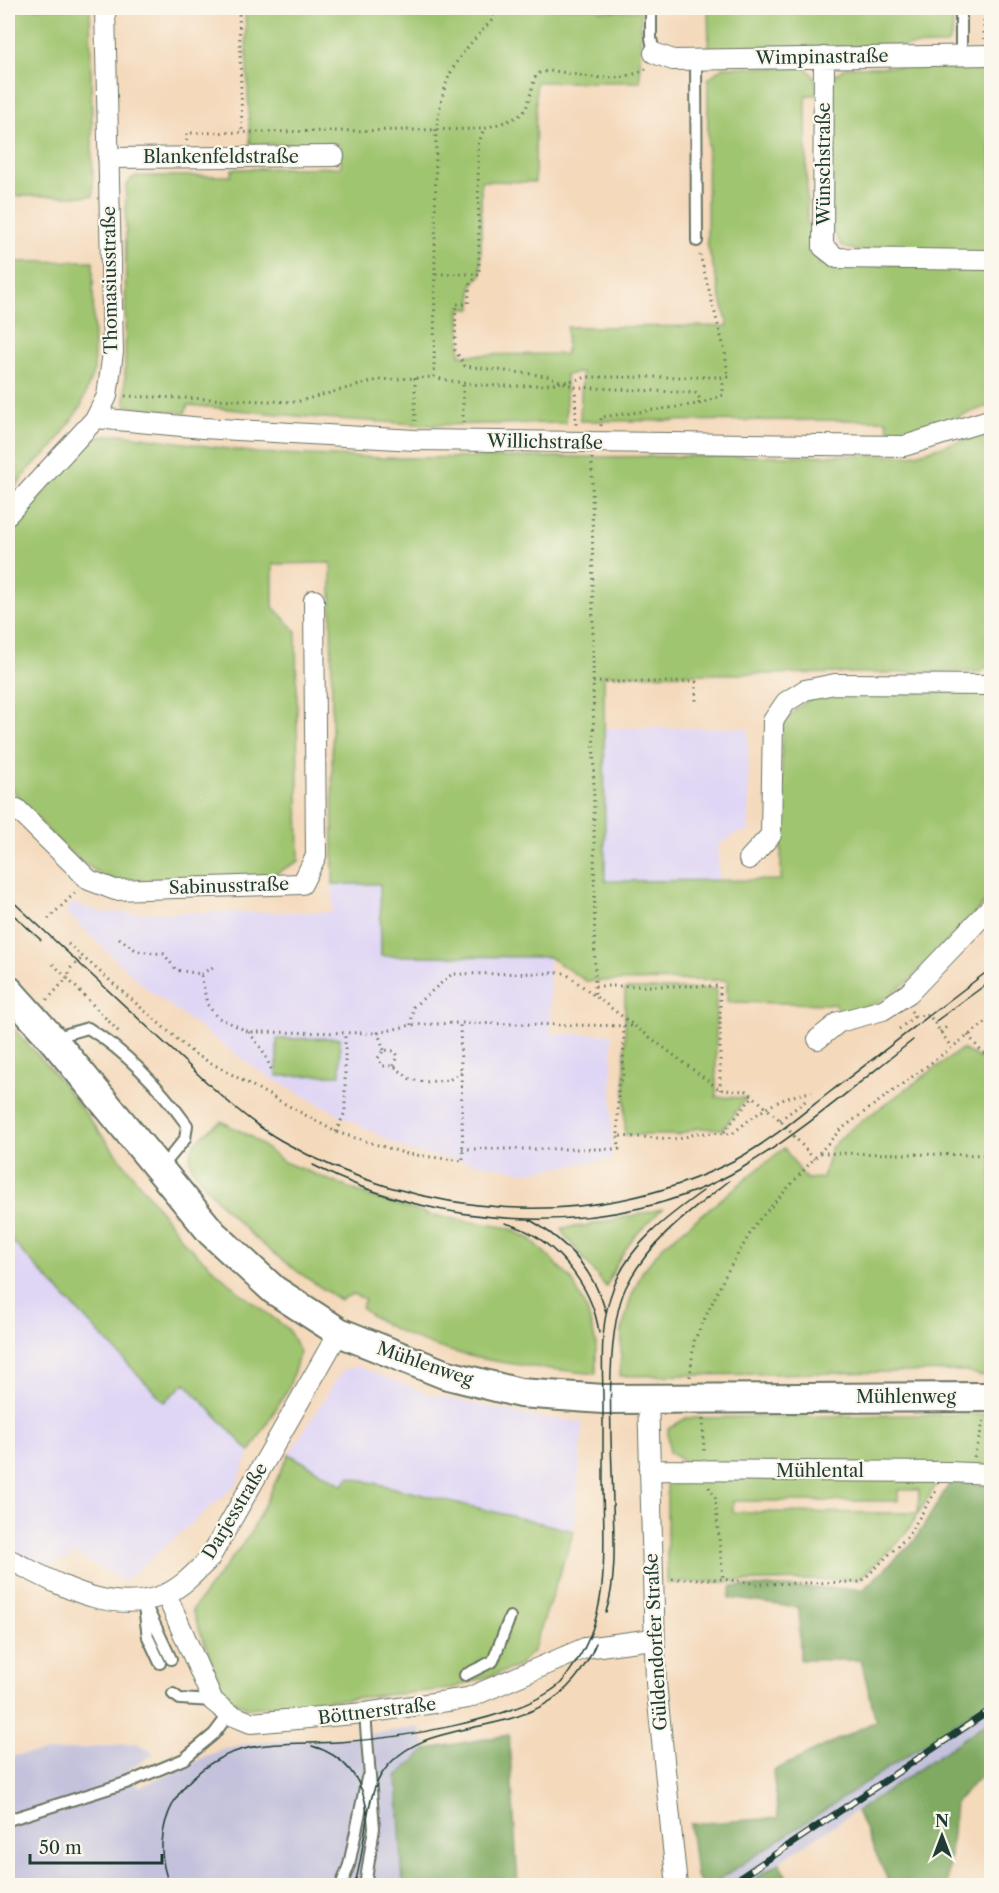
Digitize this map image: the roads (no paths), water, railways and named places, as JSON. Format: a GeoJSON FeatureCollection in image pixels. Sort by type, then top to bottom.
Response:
{"type":"FeatureCollection","features":[{"type":"Feature","properties":{"kind":"street","name":"Thomasiusstraße"},"geometry":{"type":"LineString","coordinates":[[8,514],[96,418],[107,396],[113,352],[105,8]]}},
{"type":"Feature","properties":{"kind":"street","name":"Wimpinastraße"},"geometry":{"type":"LineString","coordinates":[[654,53],[673,60],[988,55]]}},
{"type":"Feature","properties":{"kind":"street","name":"Wünschstraße"},"geometry":{"type":"LineString","coordinates":[[824,57],[823,247],[837,258],[987,260]]}},
{"type":"Feature","properties":{"kind":"street","name":"Blankenfeldstraße"},"geometry":{"type":"LineString","coordinates":[[108,158],[334,156]]}},
{"type":"Feature","properties":{"kind":"street","name":"Willichstraße"},"geometry":{"type":"LineString","coordinates":[[96,418],[463,442],[592,435],[904,446],[983,421]]}},
{"type":"Feature","properties":{"kind":"street","name":"Sabinusstraße"},"geometry":{"type":"LineString","coordinates":[[8,807],[17,809],[89,880],[115,890],[302,884],[315,856],[314,600]]}},
{"type":"Feature","properties":{"kind":"street"},"geometry":{"type":"LineString","coordinates":[[749,859],[771,835],[773,721],[786,702],[806,690],[835,684],[992,685]]}},
{"type":"Feature","properties":{"kind":"street"},"geometry":{"type":"LineString","coordinates":[[818,1039],[839,1022],[883,1010],[900,998],[992,906]]}},
{"type":"Feature","properties":{"kind":"street","name":"Mühlenweg"},"geometry":{"type":"LineString","coordinates":[[8,990],[54,1041],[212,1233],[243,1264],[274,1290],[339,1332],[444,1374],[520,1393],[603,1399],[648,1397],[989,1403]]}},
{"type":"Feature","properties":{"kind":"street","name":"Darjesstraße"},"geometry":{"type":"LineString","coordinates":[[8,1559],[93,1598],[115,1602],[143,1600],[166,1593],[188,1579],[209,1559],[339,1332]]}},
{"type":"Feature","properties":{"kind":"street","name":"Güldendorfer Straße"},"geometry":{"type":"LineString","coordinates":[[648,1397],[653,1639],[677,1886]]}},
{"type":"Feature","properties":{"kind":"street","name":"Mühlental"},"geometry":{"type":"LineString","coordinates":[[649,1470],[992,1474]]}},
{"type":"Feature","properties":{"kind":"street","name":"Böttnerstraße"},"geometry":{"type":"LineString","coordinates":[[166,1593],[204,1700],[251,1723],[366,1713],[468,1698],[585,1648],[653,1639]]}},
{"type":"Feature","properties":{"kind":"lane"},"geometry":{"type":"LineString","coordinates":[[651,8],[651,38],[654,53]]}},
{"type":"Feature","properties":{"kind":"lane"},"geometry":{"type":"LineString","coordinates":[[961,8],[961,55]]}},
{"type":"Feature","properties":{"kind":"lane"},"geometry":{"type":"LineString","coordinates":[[696,59],[697,241]]}},
{"type":"Feature","properties":{"kind":"lane"},"geometry":{"type":"LineString","coordinates":[[54,1041],[88,1028],[117,1049],[173,1106],[187,1125],[185,1139],[160,1168]]}},
{"type":"Feature","properties":{"kind":"lane"},"geometry":{"type":"LineString","coordinates":[[143,1600],[171,1659]]}},
{"type":"Feature","properties":{"kind":"lane"},"geometry":{"type":"LineString","coordinates":[[143,1600],[148,1637],[160,1663]]}},
{"type":"Feature","properties":{"kind":"lane"},"geometry":{"type":"LineString","coordinates":[[465,1675],[494,1661],[510,1617]]}},
{"type":"Feature","properties":{"kind":"lane"},"geometry":{"type":"LineString","coordinates":[[184,1689],[204,1700]]}},
{"type":"Feature","properties":{"kind":"lane"},"geometry":{"type":"LineString","coordinates":[[173,1694],[180,1699],[204,1700]]}},
{"type":"Feature","properties":{"kind":"lane"},"geometry":{"type":"LineString","coordinates":[[365,1886],[374,1828],[366,1713]]}},
{"type":"Feature","properties":{"kind":"lane"},"geometry":{"type":"LineString","coordinates":[[8,1820],[129,1782],[184,1759],[214,1734],[229,1714]]}},
{"type":"Feature","properties":{"kind":"lane"},"geometry":{"type":"LineString","coordinates":[[341,1886],[349,1865],[369,1767]]}},
{"type":"Feature","properties":{"kind":"tram line"},"geometry":{"type":"LineString","coordinates":[[8,897],[210,1085],[252,1121],[282,1141],[335,1167],[390,1187],[448,1201],[507,1207],[566,1207],[624,1199],[681,1184],[735,1160],[784,1128],[992,968]]}},
{"type":"Feature","properties":{"kind":"tram line"},"geometry":{"type":"LineString","coordinates":[[8,910],[41,940]]}},
{"type":"Feature","properties":{"kind":"tram line"},"geometry":{"type":"LineString","coordinates":[[936,1021],[992,980]]}},
{"type":"Feature","properties":{"kind":"tram line"},"geometry":{"type":"LineString","coordinates":[[313,1165],[362,1187],[415,1204],[471,1214],[528,1219],[584,1217],[640,1208],[693,1192],[742,1168],[808,1123],[913,1040]]}},
{"type":"Feature","properties":{"kind":"tram line"},"geometry":{"type":"LineString","coordinates":[[606,1612],[612,1586],[614,1558],[611,1393],[614,1333],[619,1308],[626,1287],[635,1271],[658,1242],[729,1181]]}},
{"type":"Feature","properties":{"kind":"tram line"},"geometry":{"type":"LineString","coordinates":[[170,1886],[163,1864],[162,1842],[166,1822],[185,1785],[219,1759],[240,1750],[264,1745],[363,1740],[455,1725],[516,1708],[541,1697],[564,1679],[587,1643],[595,1622],[603,1579],[602,1353],[609,1299],[621,1271],[640,1244],[664,1221],[703,1191]]}},
{"type":"Feature","properties":{"kind":"tram line"},"geometry":{"type":"LineString","coordinates":[[530,1220],[556,1237],[577,1259],[594,1283],[606,1312]]}},
{"type":"Feature","properties":{"kind":"tram line"},"geometry":{"type":"LineString","coordinates":[[505,1223],[539,1238],[567,1265],[579,1280],[588,1297],[599,1333]]}},
{"type":"Feature","properties":{"kind":"tram line"},"geometry":{"type":"LineString","coordinates":[[354,1886],[375,1787],[381,1775],[402,1753],[428,1739],[520,1715],[550,1701],[576,1678],[596,1643]]}},
{"type":"Feature","properties":{"kind":"tram line"},"geometry":{"type":"LineString","coordinates":[[312,1746],[334,1756],[350,1770],[362,1790],[367,1813]]}},
{"type":"Feature","properties":{"kind":"railway"},"geometry":{"type":"LineString","coordinates":[[728,1886],[992,1709]]}}]}
